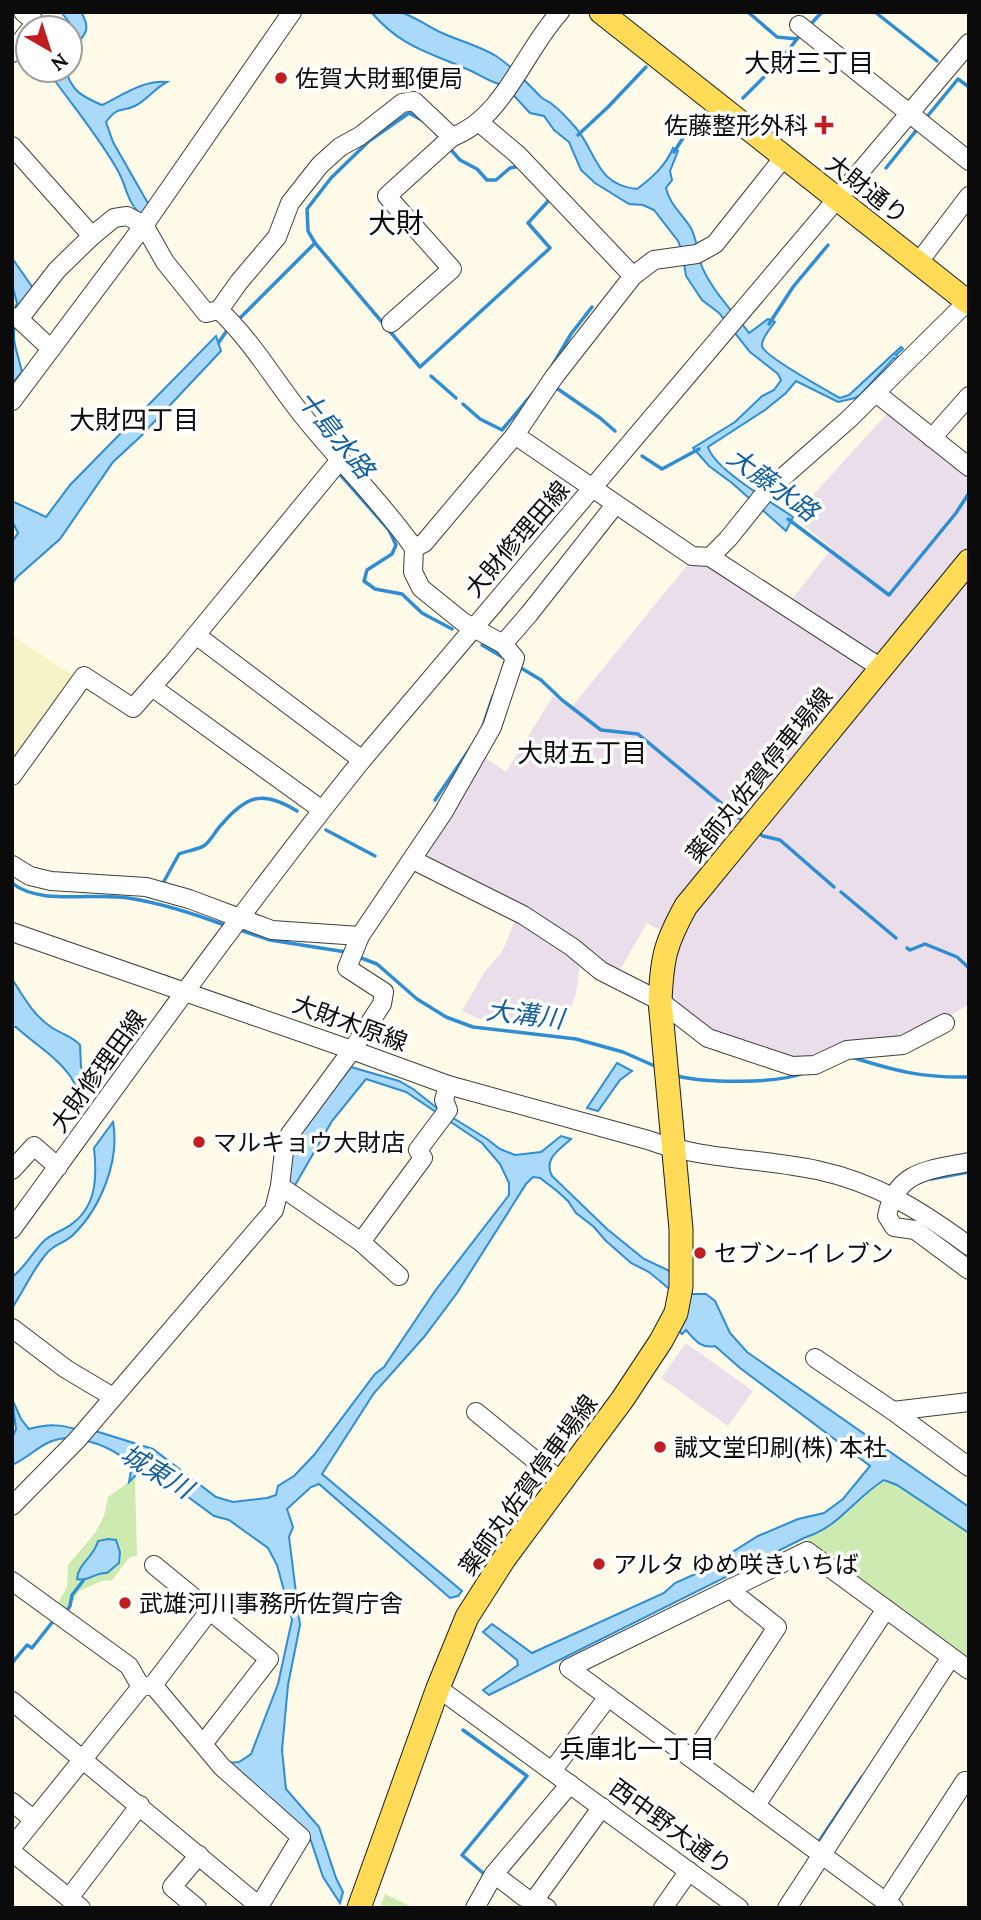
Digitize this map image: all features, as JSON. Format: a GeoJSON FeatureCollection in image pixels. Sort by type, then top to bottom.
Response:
{"type":"FeatureCollection","features":[{"type":"Feature","properties":{"kind":"main road","name":"大財通り"},"geometry":{"type":"LineString","coordinates":[[607,14],[968,303]]}},
{"type":"Feature","properties":{"kind":"main road","name":"薬師丸佐賀停車場線"},"geometry":{"type":"LineString","coordinates":[[359,1908],[438,1688],[455,1644],[478,1598],[622,1400],[676,1313],[682,1268],[660,1001],[661,968],[668,938],[686,906],[969,561]]}},
{"type":"Feature","properties":{"kind":"street"},"geometry":{"type":"LineString","coordinates":[[12,401],[144,225],[292,12]]}},
{"type":"Feature","properties":{"kind":"street"},"geometry":{"type":"LineString","coordinates":[[391,323],[452,269],[387,196],[448,141],[480,122],[507,90],[534,45],[560,12]]}},
{"type":"Feature","properties":{"kind":"street"},"geometry":{"type":"LineString","coordinates":[[806,31],[969,161]]}},
{"type":"Feature","properties":{"kind":"street","name":"大財修理田線"},"geometry":{"type":"LineString","coordinates":[[12,1229],[223,942],[362,760],[838,199],[918,121],[969,43]]}},
{"type":"Feature","properties":{"kind":"street"},"geometry":{"type":"LineString","coordinates":[[213,312],[277,237],[290,203],[320,165],[340,147],[360,136],[402,103],[414,101],[448,141]]}},
{"type":"Feature","properties":{"kind":"street"},"geometry":{"type":"LineString","coordinates":[[480,122],[519,155],[633,276]]}},
{"type":"Feature","properties":{"kind":"street"},"geometry":{"type":"LineString","coordinates":[[12,146],[92,236]]}},
{"type":"Feature","properties":{"kind":"street"},"geometry":{"type":"LineString","coordinates":[[414,548],[424,543],[515,435],[554,377],[633,276],[653,260],[697,254],[715,244],[784,157]]}},
{"type":"Feature","properties":{"kind":"street"},"geometry":{"type":"LineString","coordinates":[[918,263],[969,196]]}},
{"type":"Feature","properties":{"kind":"street"},"geometry":{"type":"LineString","coordinates":[[12,1506],[82,1435],[274,1210],[284,1152],[290,1135],[382,1004],[384,992],[347,968],[360,936],[443,813],[492,727],[515,658],[503,644],[472,628],[421,588],[413,572],[414,548],[397,525],[334,466],[264,360],[165,262],[144,225],[127,216],[114,218],[57,270],[15,318],[51,349]]}},
{"type":"Feature","properties":{"kind":"street"},"geometry":{"type":"LineString","coordinates":[[710,557],[760,500],[849,419],[968,303]]}},
{"type":"Feature","properties":{"kind":"street"},"geometry":{"type":"LineString","coordinates":[[876,393],[969,467]]}},
{"type":"Feature","properties":{"kind":"street"},"geometry":{"type":"LineString","coordinates":[[932,438],[969,396]]}},
{"type":"Feature","properties":{"kind":"street"},"geometry":{"type":"LineString","coordinates":[[515,435],[692,556],[710,557],[881,668]]}},
{"type":"Feature","properties":{"kind":"street"},"geometry":{"type":"LineString","coordinates":[[12,776],[84,676],[132,708],[196,635],[334,466]]}},
{"type":"Feature","properties":{"kind":"street"},"geometry":{"type":"LineString","coordinates":[[503,644],[615,505]]}},
{"type":"Feature","properties":{"kind":"street"},"geometry":{"type":"LineString","coordinates":[[196,635],[362,760]]}},
{"type":"Feature","properties":{"kind":"street"},"geometry":{"type":"LineString","coordinates":[[152,687],[322,810]]}},
{"type":"Feature","properties":{"kind":"street"},"geometry":{"type":"LineString","coordinates":[[413,860],[523,915],[572,947],[601,971],[660,1001],[708,1038],[792,1066],[815,1065],[847,1050],[903,1045],[945,1023]]}},
{"type":"Feature","properties":{"kind":"street"},"geometry":{"type":"LineString","coordinates":[[12,865],[30,876],[51,881],[146,887],[189,899],[272,930],[360,936]]}},
{"type":"Feature","properties":{"kind":"street","name":"大財木原線"},"geometry":{"type":"LineString","coordinates":[[12,932],[352,1049],[448,1085],[648,1140],[674,1150],[816,1170],[866,1183],[925,1214],[969,1246]]}},
{"type":"Feature","properties":{"kind":"street"},"geometry":{"type":"LineString","coordinates":[[361,1242],[423,1158],[418,1150],[448,1110],[444,1100],[448,1085]]}},
{"type":"Feature","properties":{"kind":"street"},"geometry":{"type":"LineString","coordinates":[[12,1170],[34,1146],[58,1167]]}},
{"type":"Feature","properties":{"kind":"street"},"geometry":{"type":"LineString","coordinates":[[969,1162],[910,1176],[894,1197],[887,1216],[889,1222],[900,1229],[915,1230],[969,1270]]}},
{"type":"Feature","properties":{"kind":"street"},"geometry":{"type":"LineString","coordinates":[[280,1186],[361,1242],[399,1276]]}},
{"type":"Feature","properties":{"kind":"street"},"geometry":{"type":"LineString","coordinates":[[12,1328],[66,1369],[113,1398]]}},
{"type":"Feature","properties":{"kind":"street"},"geometry":{"type":"LineString","coordinates":[[815,1358],[969,1467]]}},
{"type":"Feature","properties":{"kind":"street"},"geometry":{"type":"LineString","coordinates":[[893,1411],[969,1402]]}},
{"type":"Feature","properties":{"kind":"street"},"geometry":{"type":"LineString","coordinates":[[476,1412],[562,1482]]}},
{"type":"Feature","properties":{"kind":"street"},"geometry":{"type":"LineString","coordinates":[[968,1779],[890,1905],[569,1668],[807,1551],[969,1670]]}},
{"type":"Feature","properties":{"kind":"street"},"geometry":{"type":"LineString","coordinates":[[154,1565],[269,1659],[203,1744]]}},
{"type":"Feature","properties":{"kind":"street"},"geometry":{"type":"LineString","coordinates":[[12,1581],[129,1666],[222,1767],[301,1837],[258,1907],[140,1805],[12,1701]]}},
{"type":"Feature","properties":{"kind":"street"},"geometry":{"type":"LineString","coordinates":[[691,1758],[777,1627],[731,1588]]}},
{"type":"Feature","properties":{"kind":"street"},"geometry":{"type":"LineString","coordinates":[[755,1805],[886,1609]]}},
{"type":"Feature","properties":{"kind":"street"},"geometry":{"type":"LineString","coordinates":[[12,1847],[210,1610]]}},
{"type":"Feature","properties":{"kind":"street"},"geometry":{"type":"LineString","coordinates":[[787,1908],[951,1657]]}},
{"type":"Feature","properties":{"kind":"street","name":"西中野大通り"},"geometry":{"type":"LineString","coordinates":[[438,1688],[739,1908]]}},
{"type":"Feature","properties":{"kind":"street"},"geometry":{"type":"LineString","coordinates":[[552,1771],[608,1697]]}},
{"type":"Feature","properties":{"kind":"street"},"geometry":{"type":"LineString","coordinates":[[475,1908],[494,1874],[570,1784]]}},
{"type":"Feature","properties":{"kind":"street"},"geometry":{"type":"LineString","coordinates":[[12,1802],[34,1819]]}},
{"type":"Feature","properties":{"kind":"street"},"geometry":{"type":"LineString","coordinates":[[12,1852],[75,1903],[140,1805]]}},
{"type":"Feature","properties":{"kind":"street"},"geometry":{"type":"LineString","coordinates":[[494,1874],[538,1906],[562,1860],[602,1807]]}},
{"type":"Feature","properties":{"kind":"street"},"geometry":{"type":"LineString","coordinates":[[197,1908],[172,1887],[199,1855]]}},
{"type":"Feature","properties":{"kind":"street"},"geometry":{"type":"LineString","coordinates":[[663,1908],[690,1871]]}},
{"type":"Feature","properties":{"kind":"shaded area"},"geometry":{"type":"Polygon","coordinates":[[[893,407],[969,472],[969,548],[681,897],[663,932],[647,923],[616,977],[582,949],[576,994],[565,1025],[537,1020],[480,1019],[462,1011],[485,971],[502,952],[520,909],[426,859],[425,849],[480,754],[506,772],[553,696],[570,709],[692,559],[715,564],[785,608],[832,548],[793,517],[893,407]]]}},
{"type":"Feature","properties":{"kind":"shaded area"},"geometry":{"type":"Polygon","coordinates":[[[969,574],[969,1004],[902,1040],[810,1063],[712,1034],[670,1004],[676,936],[969,574]]]}},
{"type":"Feature","properties":{"kind":"shaded area"},"geometry":{"type":"Polygon","coordinates":[[[12,635],[77,678],[12,765],[12,635]]]}},
{"type":"Feature","properties":{"kind":"shaded area"},"geometry":{"type":"Polygon","coordinates":[[[686,1343],[753,1391],[728,1426],[661,1378],[686,1343]]]}},
{"type":"Feature","properties":{"kind":"green space"},"geometry":{"type":"Polygon","coordinates":[[[135,1478],[137,1556],[130,1557],[112,1580],[102,1581],[79,1591],[65,1614],[54,1611],[67,1587],[68,1565],[95,1533],[104,1516],[108,1497],[135,1478]]]}},
{"type":"Feature","properties":{"kind":"green space"},"geometry":{"type":"Polygon","coordinates":[[[884,1480],[897,1485],[969,1533],[969,1664],[809,1548],[806,1537],[838,1519],[884,1480]]]}},
{"type":"Feature","properties":{"kind":"green space"},"geometry":{"type":"Polygon","coordinates":[[[385,1894],[414,1908],[380,1908],[385,1894]]]}},
{"type":"Feature","properties":{"kind":"water"},"geometry":{"type":"Polygon","coordinates":[[[61,12],[82,14],[63,14],[61,12]]]}},
{"type":"Feature","properties":{"kind":"water"},"geometry":{"type":"Polygon","coordinates":[[[371,12],[403,13],[496,56],[565,116],[583,138],[605,175],[623,186],[637,189],[667,160],[673,148],[678,151],[670,171],[672,180],[666,188],[672,203],[692,229],[704,270],[749,333],[768,319],[775,322],[762,346],[784,365],[840,398],[849,395],[901,347],[903,349],[896,355],[903,360],[894,358],[855,398],[838,402],[796,381],[765,410],[708,447],[721,466],[793,517],[786,531],[709,466],[693,448],[735,422],[762,396],[774,390],[781,380],[778,374],[750,352],[719,313],[702,300],[686,276],[678,241],[654,210],[643,205],[629,204],[595,183],[581,170],[569,142],[554,130],[544,116],[530,113],[504,85],[405,41],[371,12]]]}},
{"type":"Feature","properties":{"kind":"water"},"geometry":{"type":"Polygon","coordinates":[[[167,82],[139,104],[117,111],[106,122],[113,142],[149,205],[141,214],[130,200],[118,171],[57,84],[72,84],[89,99],[102,105],[141,86],[167,82]]]}},
{"type":"Feature","properties":{"kind":"water"},"geometry":{"type":"Polygon","coordinates":[[[12,258],[33,288],[21,308],[14,330],[22,372],[12,384],[12,315],[17,303],[12,285],[12,258]]]}},
{"type":"Feature","properties":{"kind":"water"},"geometry":{"type":"Polygon","coordinates":[[[216,336],[221,351],[113,462],[60,539],[12,584],[12,542],[18,533],[12,521],[12,501],[46,517],[70,485],[216,336]]]}},
{"type":"Feature","properties":{"kind":"water"},"geometry":{"type":"Polygon","coordinates":[[[12,979],[39,1017],[80,1045],[81,1067],[91,1090],[83,1100],[65,1069],[16,1027],[12,1027],[12,979]]]}},
{"type":"Feature","properties":{"kind":"water"},"geometry":{"type":"Polygon","coordinates":[[[617,1063],[632,1071],[620,1080],[598,1111],[587,1108],[617,1063]]]}},
{"type":"Feature","properties":{"kind":"water","name":"城東川"},"geometry":{"type":"Polygon","coordinates":[[[351,1067],[399,1081],[500,1149],[515,1155],[541,1152],[561,1136],[571,1139],[551,1160],[549,1165],[552,1176],[607,1229],[644,1259],[674,1273],[673,1292],[649,1272],[631,1263],[576,1213],[557,1191],[540,1178],[533,1177],[457,1293],[424,1337],[374,1393],[322,1474],[462,1591],[458,1596],[450,1598],[319,1484],[311,1487],[287,1509],[293,1527],[289,1537],[300,1625],[288,1685],[282,1750],[286,1789],[319,1827],[343,1892],[340,1903],[323,1877],[307,1834],[225,1763],[239,1762],[251,1754],[278,1684],[292,1620],[277,1565],[268,1548],[229,1520],[214,1516],[150,1469],[140,1471],[129,1482],[132,1465],[109,1449],[83,1440],[92,1430],[153,1449],[216,1497],[233,1502],[276,1495],[278,1486],[294,1476],[314,1455],[375,1374],[384,1367],[435,1291],[509,1195],[509,1183],[500,1164],[482,1143],[406,1092],[366,1079],[332,1121],[294,1187],[288,1186],[287,1158],[297,1137],[351,1067]]]}},
{"type":"Feature","properties":{"kind":"water"},"geometry":{"type":"Polygon","coordinates":[[[113,1122],[114,1152],[100,1197],[73,1235],[50,1250],[42,1259],[12,1308],[12,1277],[45,1240],[73,1223],[87,1207],[94,1189],[94,1148],[113,1122]]]}},
{"type":"Feature","properties":{"kind":"water"},"geometry":{"type":"Polygon","coordinates":[[[690,1294],[706,1294],[715,1301],[730,1333],[747,1352],[969,1507],[969,1533],[897,1485],[884,1480],[838,1519],[818,1532],[489,1695],[483,1690],[518,1665],[517,1660],[483,1632],[492,1624],[532,1653],[664,1593],[675,1583],[702,1571],[758,1536],[798,1519],[824,1513],[843,1499],[870,1466],[715,1346],[702,1345],[686,1330],[682,1334],[679,1331],[690,1294]]]}},
{"type":"Feature","properties":{"kind":"water"},"geometry":{"type":"Polygon","coordinates":[[[12,1399],[29,1429],[54,1425],[79,1430],[73,1438],[47,1443],[12,1465],[12,1438],[16,1429],[12,1399]]]}},
{"type":"Feature","properties":{"kind":"water"},"geometry":{"type":"Polygon","coordinates":[[[116,1540],[120,1552],[119,1563],[107,1573],[77,1579],[80,1568],[94,1551],[98,1541],[116,1540]]]}},
{"type":"Feature","properties":{"kind":"waterway"},"geometry":{"type":"LineString","coordinates":[[748,12],[777,37],[797,39],[801,34]]}},
{"type":"Feature","properties":{"kind":"waterway"},"geometry":{"type":"LineString","coordinates":[[809,26],[822,12]]}},
{"type":"Feature","properties":{"kind":"waterway"},"geometry":{"type":"LineString","coordinates":[[875,12],[937,61]]}},
{"type":"Feature","properties":{"kind":"waterway"},"geometry":{"type":"LineString","coordinates":[[743,98],[779,62],[797,39]]}},
{"type":"Feature","properties":{"kind":"waterway"},"geometry":{"type":"LineString","coordinates":[[578,135],[646,67]]}},
{"type":"Feature","properties":{"kind":"waterway"},"geometry":{"type":"LineString","coordinates":[[926,118],[958,79],[969,87]]}},
{"type":"Feature","properties":{"kind":"waterway"},"geometry":{"type":"LineString","coordinates":[[409,113],[427,123],[460,160],[477,169],[487,180],[496,180],[510,168],[520,166],[551,198],[528,223],[550,248],[420,367],[315,243],[308,231],[307,209],[331,178],[369,141],[409,113]]}},
{"type":"Feature","properties":{"kind":"waterway"},"geometry":{"type":"LineString","coordinates":[[674,152],[701,118]]}},
{"type":"Feature","properties":{"kind":"waterway"},"geometry":{"type":"LineString","coordinates":[[886,168],[919,127]]}},
{"type":"Feature","properties":{"kind":"waterway"},"geometry":{"type":"LineString","coordinates":[[238,320],[315,243]]}},
{"type":"Feature","properties":{"kind":"waterway"},"geometry":{"type":"LineString","coordinates":[[769,324],[793,287],[828,245]]}},
{"type":"Feature","properties":{"kind":"waterway"},"geometry":{"type":"LineString","coordinates":[[552,366],[571,334],[592,307]]}},
{"type":"Feature","properties":{"kind":"waterway"},"geometry":{"type":"LineString","coordinates":[[219,342],[228,329]]}},
{"type":"Feature","properties":{"kind":"waterway"},"geometry":{"type":"LineString","coordinates":[[431,376],[456,398]]}},
{"type":"Feature","properties":{"kind":"waterway"},"geometry":{"type":"LineString","coordinates":[[555,387],[615,431]]}},
{"type":"Feature","properties":{"kind":"waterway"},"geometry":{"type":"LineString","coordinates":[[463,404],[480,419],[502,430],[534,392]]}},
{"type":"Feature","properties":{"kind":"waterway"},"geometry":{"type":"LineString","coordinates":[[642,456],[662,469],[699,449]]}},
{"type":"Feature","properties":{"kind":"waterway","name":"十島水路"},"geometry":{"type":"LineString","coordinates":[[338,472],[389,530],[396,545],[392,554],[367,570],[364,581],[375,589],[402,594],[422,613],[452,629]]}},
{"type":"Feature","properties":{"kind":"waterway","name":"大藤水路"},"geometry":{"type":"LineString","coordinates":[[788,519],[889,595],[956,513],[969,493]]}},
{"type":"Feature","properties":{"kind":"waterway","name":"十島水路"},"geometry":{"type":"LineString","coordinates":[[482,645],[504,658]]}},
{"type":"Feature","properties":{"kind":"waterway","name":"十島水路"},"geometry":{"type":"LineString","coordinates":[[521,668],[541,680],[601,730],[638,734],[744,822]]}},
{"type":"Feature","properties":{"kind":"waterway"},"geometry":{"type":"LineString","coordinates":[[482,729],[493,696]]}},
{"type":"Feature","properties":{"kind":"waterway"},"geometry":{"type":"LineString","coordinates":[[435,800],[471,747]]}},
{"type":"Feature","properties":{"kind":"waterway"},"geometry":{"type":"LineString","coordinates":[[163,883],[179,854],[205,845],[231,814],[248,802],[265,798],[297,811]]}},
{"type":"Feature","properties":{"kind":"waterway"},"geometry":{"type":"LineString","coordinates":[[326,830],[375,856]]}},
{"type":"Feature","properties":{"kind":"waterway","name":"十島水路"},"geometry":{"type":"LineString","coordinates":[[757,832],[780,840],[834,887]]}},
{"type":"Feature","properties":{"kind":"waterway","name":"大溝川"},"geometry":{"type":"LineString","coordinates":[[12,883],[24,890],[52,896],[140,900],[178,909],[227,926]]}},
{"type":"Feature","properties":{"kind":"waterway","name":"十島水路"},"geometry":{"type":"LineString","coordinates":[[841,892],[896,938]]}},
{"type":"Feature","properties":{"kind":"waterway","name":"大溝川"},"geometry":{"type":"LineString","coordinates":[[237,929],[270,940],[346,952]]}},
{"type":"Feature","properties":{"kind":"waterway","name":"十島水路"},"geometry":{"type":"LineString","coordinates":[[907,948],[910,950],[925,944],[957,957],[969,968]]}},
{"type":"Feature","properties":{"kind":"waterway","name":"大溝川"},"geometry":{"type":"LineString","coordinates":[[356,956],[377,964],[417,999],[446,1017],[473,1027],[576,1039],[623,1052],[657,1067]]}},
{"type":"Feature","properties":{"kind":"waterway","name":"大溝川"},"geometry":{"type":"LineString","coordinates":[[851,1057],[909,1073],[969,1077]]}},
{"type":"Feature","properties":{"kind":"waterway","name":"大溝川"},"geometry":{"type":"LineString","coordinates":[[677,1076],[741,1081],[777,1079],[804,1073]]}},
{"type":"Feature","properties":{"kind":"waterway"},"geometry":{"type":"LineString","coordinates":[[931,1179],[969,1172]]}},
{"type":"Feature","properties":{"kind":"waterway"},"geometry":{"type":"LineString","coordinates":[[66,1612],[72,1595],[83,1581]]}},
{"type":"Feature","properties":{"kind":"waterway"},"geometry":{"type":"LineString","coordinates":[[12,1663],[27,1645],[32,1648],[54,1620]]}},
{"type":"Feature","properties":{"kind":"waterway"},"geometry":{"type":"LineString","coordinates":[[463,1730],[527,1776],[462,1855],[483,1873]]}},
{"type":"Feature","properties":{"kind":"waterway"},"geometry":{"type":"LineString","coordinates":[[821,1844],[820,1840],[862,1777]]}},
{"type":"Feature","properties":{"kind":"place","name":"佐賀大財郵便局"},"geometry":{"type":"Point","coordinates":[281,78]}},
{"type":"Feature","properties":{"kind":"place","name":"佐藤整形外科"},"geometry":{"type":"Point","coordinates":[824,125]}},
{"type":"Feature","properties":{"kind":"place","name":"マルキョウ大財店"},"geometry":{"type":"Point","coordinates":[199,1142]}},
{"type":"Feature","properties":{"kind":"place","name":"セブン-イレブン"},"geometry":{"type":"Point","coordinates":[700,1253]}},
{"type":"Feature","properties":{"kind":"place","name":"誠文堂印刷(株) 本社"},"geometry":{"type":"Point","coordinates":[660,1447]}},
{"type":"Feature","properties":{"kind":"place","name":"アルタ ゆめ咲きいちば"},"geometry":{"type":"Point","coordinates":[599,1564]}},
{"type":"Feature","properties":{"kind":"place","name":"武雄河川事務所佐賀庁舎"},"geometry":{"type":"Point","coordinates":[125,1603]}},
{"type":"Feature","properties":{"kind":"district","name":"大財三丁目"},"geometry":{"type":"Point","coordinates":[809,62]}},
{"type":"Feature","properties":{"kind":"district","name":"大財"},"geometry":{"type":"Point","coordinates":[396,223]}},
{"type":"Feature","properties":{"kind":"district","name":"大財四丁目"},"geometry":{"type":"Point","coordinates":[134,419]}},
{"type":"Feature","properties":{"kind":"district","name":"大財五丁目"},"geometry":{"type":"Point","coordinates":[582,752]}},
{"type":"Feature","properties":{"kind":"district","name":"兵庫北一丁目"},"geometry":{"type":"Point","coordinates":[637,1748]}}]}
